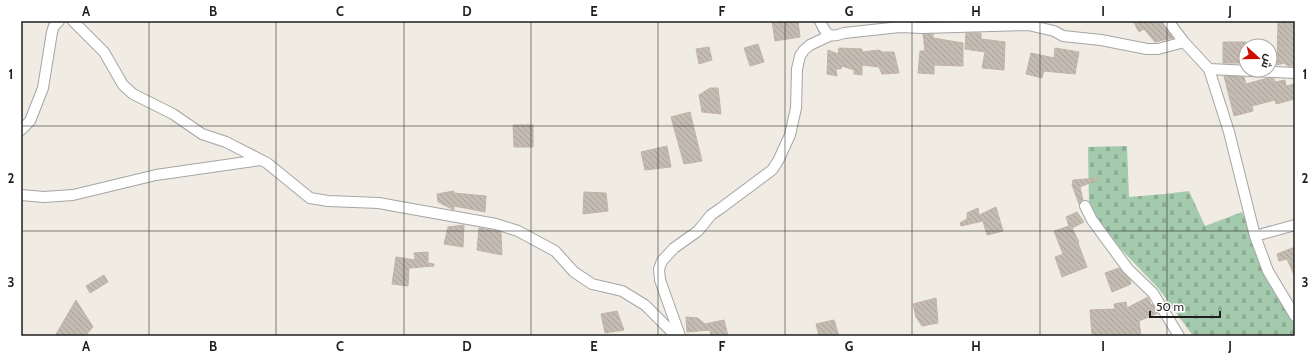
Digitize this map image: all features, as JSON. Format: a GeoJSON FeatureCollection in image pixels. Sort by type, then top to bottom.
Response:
{"type":"FeatureCollection","features":[{"type":"Feature","properties":{"kind":"street"},"geometry":{"type":"LineString","coordinates":[[21,130],[30,121],[43,88],[52,32],[54,26],[59,21]]}},
{"type":"Feature","properties":{"kind":"street"},"geometry":{"type":"LineString","coordinates":[[73,21],[104,52],[123,85],[133,94],[173,114],[202,134],[226,142],[267,163],[310,198],[316,200],[379,203],[496,224],[518,231],[555,251],[574,272],[592,284],[622,291],[646,305],[676,336]]}},
{"type":"Feature","properties":{"kind":"street"},"geometry":{"type":"LineString","coordinates":[[820,21],[825,32],[829,36]]}},
{"type":"Feature","properties":{"kind":"street"},"geometry":{"type":"LineString","coordinates":[[1168,21],[1184,42],[1209,69],[1228,132],[1255,236],[1268,271],[1295,316]]}},
{"type":"Feature","properties":{"kind":"street"},"geometry":{"type":"LineString","coordinates":[[680,336],[660,280],[659,269],[662,261],[674,248],[698,230],[711,216],[772,170],[778,161],[790,135],[796,108],[797,69],[800,56],[807,47],[829,36],[900,27],[922,28],[1028,25],[1054,30],[1063,36],[1101,40],[1147,49],[1166,48],[1184,42]]}},
{"type":"Feature","properties":{"kind":"street"},"geometry":{"type":"LineString","coordinates":[[1209,69],[1295,72]]}},
{"type":"Feature","properties":{"kind":"street"},"geometry":{"type":"LineString","coordinates":[[21,195],[44,197],[73,195],[156,176],[260,160]]}},
{"type":"Feature","properties":{"kind":"street"},"geometry":{"type":"LineString","coordinates":[[1085,206],[1092,220],[1128,269],[1152,293],[1179,336]]}},
{"type":"Feature","properties":{"kind":"street"},"geometry":{"type":"LineString","coordinates":[[1255,236],[1295,225]]}},
{"type":"Feature","properties":{"kind":"green space"},"geometry":{"type":"Polygon","coordinates":[[[1127,146],[1129,197],[1189,191],[1205,226],[1242,212],[1277,294],[1295,326],[1295,336],[1193,336],[1159,289],[1119,247],[1089,209],[1088,147],[1127,146]]]}},
{"type":"Feature","properties":{"kind":"building"},"geometry":{"type":"Polygon","coordinates":[[[772,21],[798,21],[800,37],[775,41],[772,21]]]}},
{"type":"Feature","properties":{"kind":"building"},"geometry":{"type":"Polygon","coordinates":[[[1133,21],[1161,21],[1173,38],[1155,42],[1144,29],[1139,32],[1133,21]]]}},
{"type":"Feature","properties":{"kind":"building"},"geometry":{"type":"Polygon","coordinates":[[[1278,21],[1295,21],[1295,66],[1288,66],[1284,63],[1278,65],[1278,21]]]}},
{"type":"Feature","properties":{"kind":"building"},"geometry":{"type":"Polygon","coordinates":[[[966,33],[981,33],[981,39],[1005,42],[1004,70],[982,68],[985,52],[965,49],[966,33]]]}},
{"type":"Feature","properties":{"kind":"building"},"geometry":{"type":"Polygon","coordinates":[[[923,34],[933,34],[933,38],[963,43],[963,66],[934,65],[934,74],[918,73],[920,51],[925,51],[923,34]]]}},
{"type":"Feature","properties":{"kind":"building"},"geometry":{"type":"Polygon","coordinates":[[[1223,42],[1238,42],[1238,63],[1223,63],[1223,42]]]}},
{"type":"Feature","properties":{"kind":"building"},"geometry":{"type":"Polygon","coordinates":[[[758,44],[764,62],[750,66],[744,48],[758,44]]]}},
{"type":"Feature","properties":{"kind":"building"},"geometry":{"type":"Polygon","coordinates":[[[709,47],[712,60],[699,64],[696,49],[709,47]]]}},
{"type":"Feature","properties":{"kind":"building"},"geometry":{"type":"Polygon","coordinates":[[[839,48],[862,49],[862,52],[879,50],[882,52],[894,52],[899,73],[882,74],[879,67],[862,65],[862,75],[854,74],[854,70],[842,66],[841,69],[836,69],[837,76],[827,74],[828,50],[838,54],[839,48]]]}},
{"type":"Feature","properties":{"kind":"building"},"geometry":{"type":"Polygon","coordinates":[[[1055,48],[1079,52],[1075,74],[1044,71],[1042,78],[1026,74],[1031,53],[1054,58],[1055,48]]]}},
{"type":"Feature","properties":{"kind":"building"},"geometry":{"type":"Polygon","coordinates":[[[1224,76],[1244,78],[1246,84],[1268,78],[1274,79],[1275,82],[1285,80],[1286,86],[1295,84],[1295,99],[1276,104],[1275,100],[1252,106],[1253,111],[1234,116],[1224,76]]]}},
{"type":"Feature","properties":{"kind":"building"},"geometry":{"type":"Polygon","coordinates":[[[710,88],[718,88],[721,114],[702,112],[699,95],[710,88]]]}},
{"type":"Feature","properties":{"kind":"building"},"geometry":{"type":"Polygon","coordinates":[[[690,112],[702,161],[684,164],[671,117],[690,112]]]}},
{"type":"Feature","properties":{"kind":"building"},"geometry":{"type":"Polygon","coordinates":[[[513,125],[533,125],[533,147],[514,147],[513,125]]]}},
{"type":"Feature","properties":{"kind":"building"},"geometry":{"type":"Polygon","coordinates":[[[667,146],[671,167],[645,170],[641,152],[667,146]]]}},
{"type":"Feature","properties":{"kind":"building"},"geometry":{"type":"Polygon","coordinates":[[[1099,178],[1080,187],[1083,200],[1079,204],[1072,185],[1073,180],[1099,178]]]}},
{"type":"Feature","properties":{"kind":"building"},"geometry":{"type":"Polygon","coordinates":[[[454,191],[454,193],[486,196],[485,212],[454,206],[454,210],[438,202],[437,194],[454,191]]]}},
{"type":"Feature","properties":{"kind":"building"},"geometry":{"type":"Polygon","coordinates":[[[584,192],[606,193],[608,211],[583,214],[584,192]]]}},
{"type":"Feature","properties":{"kind":"building"},"geometry":{"type":"Polygon","coordinates":[[[996,207],[1003,231],[987,235],[983,221],[961,226],[960,223],[967,219],[967,213],[978,208],[979,215],[996,207]]]}},
{"type":"Feature","properties":{"kind":"building"},"geometry":{"type":"Polygon","coordinates":[[[1077,212],[1084,222],[1072,228],[1079,242],[1078,243],[1087,267],[1062,277],[1055,257],[1063,254],[1054,231],[1069,226],[1066,217],[1077,212]]]}},
{"type":"Feature","properties":{"kind":"building"},"geometry":{"type":"Polygon","coordinates":[[[464,225],[463,247],[444,244],[448,227],[464,225]]]}},
{"type":"Feature","properties":{"kind":"building"},"geometry":{"type":"Polygon","coordinates":[[[479,228],[501,232],[502,255],[477,250],[479,228]]]}},
{"type":"Feature","properties":{"kind":"building"},"geometry":{"type":"Polygon","coordinates":[[[1295,247],[1295,277],[1287,259],[1279,261],[1277,254],[1295,247]]]}},
{"type":"Feature","properties":{"kind":"building"},"geometry":{"type":"Polygon","coordinates":[[[428,252],[428,263],[434,264],[434,266],[409,268],[408,286],[392,284],[396,257],[415,260],[414,253],[428,252]]]}},
{"type":"Feature","properties":{"kind":"building"},"geometry":{"type":"Polygon","coordinates":[[[1119,268],[1130,280],[1131,284],[1112,292],[1105,273],[1119,268]]]}},
{"type":"Feature","properties":{"kind":"building"},"geometry":{"type":"Polygon","coordinates":[[[104,275],[108,282],[90,293],[86,286],[104,275]]]}},
{"type":"Feature","properties":{"kind":"building"},"geometry":{"type":"Polygon","coordinates":[[[1148,297],[1151,305],[1152,304],[1158,313],[1139,321],[1141,336],[1092,336],[1090,310],[1115,309],[1114,304],[1126,302],[1127,308],[1148,297]]]}},
{"type":"Feature","properties":{"kind":"building"},"geometry":{"type":"Polygon","coordinates":[[[936,298],[938,323],[922,326],[916,317],[913,304],[936,298]]]}},
{"type":"Feature","properties":{"kind":"building"},"geometry":{"type":"Polygon","coordinates":[[[76,300],[93,327],[85,336],[55,336],[76,300]]]}},
{"type":"Feature","properties":{"kind":"building"},"geometry":{"type":"Polygon","coordinates":[[[617,311],[624,330],[605,333],[601,314],[617,311]]]}},
{"type":"Feature","properties":{"kind":"building"},"geometry":{"type":"Polygon","coordinates":[[[686,317],[698,318],[705,324],[724,320],[728,336],[711,336],[710,330],[687,332],[686,317]]]}},
{"type":"Feature","properties":{"kind":"building"},"geometry":{"type":"Polygon","coordinates":[[[834,320],[839,336],[819,336],[816,324],[834,320]]]}}]}
